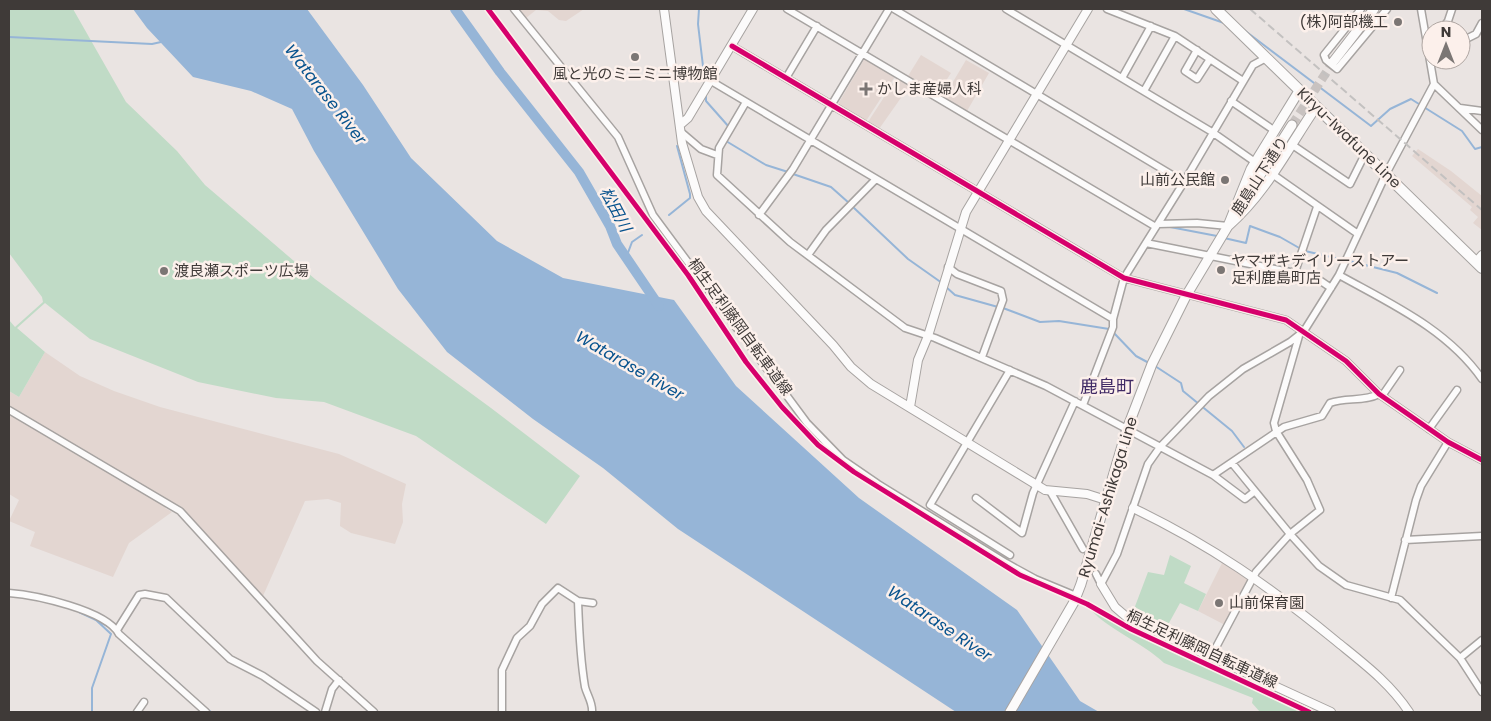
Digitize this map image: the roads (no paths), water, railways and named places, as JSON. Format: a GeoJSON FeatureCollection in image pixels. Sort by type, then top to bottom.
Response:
{"type":"FeatureCollection","features":[{"type":"Feature","properties":{"kind":"main road","name":"Kiryu-Iwafune Line"},"geometry":{"type":"LineString","coordinates":[[1216,9],[1299,91],[1480,261]]}},
{"type":"Feature","properties":{"kind":"main road"},"geometry":{"type":"LineString","coordinates":[[1333,62],[1374,9]]}},
{"type":"Feature","properties":{"kind":"main road","name":"Ryumai-Ashikaga Line"},"geometry":{"type":"LineString","coordinates":[[1010,712],[1075,599],[1087,568],[1127,429],[1152,364],[1186,296],[1228,226],[1254,163],[1299,91]]}},
{"type":"Feature","properties":{"kind":"main road","name":"Ryumai-Ashikaga Line"},"geometry":{"type":"LineString","coordinates":[[1228,226],[1243,213],[1272,176],[1316,107]]}},
{"type":"Feature","properties":{"kind":"main road","name":"鹿島山下通り"},"geometry":{"type":"LineString","coordinates":[[1228,226],[1292,125]]}},
{"type":"Feature","properties":{"kind":"street"},"geometry":{"type":"LineString","coordinates":[[514,9],[618,137],[653,214],[807,423],[843,460],[878,484],[1006,563],[1075,599]]}},
{"type":"Feature","properties":{"kind":"street"},"geometry":{"type":"LineString","coordinates":[[664,9],[681,128],[693,180],[706,211],[856,372],[870,384],[1037,485],[1050,491],[1080,493],[1106,500]]}},
{"type":"Feature","properties":{"kind":"street"},"geometry":{"type":"LineString","coordinates":[[681,128],[753,9]]}},
{"type":"Feature","properties":{"kind":"street"},"geometry":{"type":"LineString","coordinates":[[787,9],[1157,226],[1197,223],[1228,226]]}},
{"type":"Feature","properties":{"kind":"street"},"geometry":{"type":"LineString","coordinates":[[759,215],[793,169],[889,9]]}},
{"type":"Feature","properties":{"kind":"street"},"geometry":{"type":"LineString","coordinates":[[894,9],[1184,182]]}},
{"type":"Feature","properties":{"kind":"street"},"geometry":{"type":"LineString","coordinates":[[1006,9],[1212,132],[1272,176],[1358,234]]}},
{"type":"Feature","properties":{"kind":"street"},"geometry":{"type":"LineString","coordinates":[[1107,9],[1175,36],[1243,81]]}},
{"type":"Feature","properties":{"kind":"street"},"geometry":{"type":"LineString","coordinates":[[1361,9],[1324,55],[1326,60],[1337,69],[1387,9]]}},
{"type":"Feature","properties":{"kind":"street"},"geometry":{"type":"LineString","coordinates":[[910,407],[918,360],[928,336],[959,228],[966,212],[1085,10]]}},
{"type":"Feature","properties":{"kind":"street"},"geometry":{"type":"LineString","coordinates":[[1471,36],[1476,34],[1482,23]]}},
{"type":"Feature","properties":{"kind":"street"},"geometry":{"type":"LineString","coordinates":[[786,78],[817,26]]}},
{"type":"Feature","properties":{"kind":"street"},"geometry":{"type":"LineString","coordinates":[[1122,78],[1151,26]]}},
{"type":"Feature","properties":{"kind":"street"},"geometry":{"type":"LineString","coordinates":[[1144,91],[1175,36]]}},
{"type":"Feature","properties":{"kind":"street"},"geometry":{"type":"LineString","coordinates":[[732,46],[1124,278],[1186,296],[1272,315],[1286,320],[1302,333],[1346,361],[1380,395],[1448,442],[1482,460]]}},
{"type":"Feature","properties":{"kind":"street"},"geometry":{"type":"LineString","coordinates":[[1197,50],[1185,70],[1197,79],[1210,59]]}},
{"type":"Feature","properties":{"kind":"street"},"geometry":{"type":"LineString","coordinates":[[1083,405],[1113,327],[1113,319],[1124,278],[1184,182],[1253,65],[1266,58]]}},
{"type":"Feature","properties":{"kind":"street"},"geometry":{"type":"LineString","coordinates":[[1214,651],[1253,576],[1290,534],[1319,512],[1320,506],[1308,480],[1276,431],[1275,418],[1302,333],[1339,275],[1386,174],[1434,84],[1432,70]]}},
{"type":"Feature","properties":{"kind":"street"},"geometry":{"type":"LineString","coordinates":[[710,81],[1113,319]]}},
{"type":"Feature","properties":{"kind":"street"},"geometry":{"type":"LineString","coordinates":[[1434,84],[1482,130]]}},
{"type":"Feature","properties":{"kind":"street"},"geometry":{"type":"LineString","coordinates":[[1231,101],[1275,131]]}},
{"type":"Feature","properties":{"kind":"street"},"geometry":{"type":"LineString","coordinates":[[746,102],[722,141],[717,155],[717,175],[759,215],[808,256],[906,328],[982,357],[1083,405],[1214,475],[1245,499],[1255,492]]}},
{"type":"Feature","properties":{"kind":"street"},"geometry":{"type":"LineString","coordinates":[[1459,108],[1482,111]]}},
{"type":"Feature","properties":{"kind":"street"},"geometry":{"type":"LineString","coordinates":[[681,128],[701,149],[717,155]]}},
{"type":"Feature","properties":{"kind":"street"},"geometry":{"type":"LineString","coordinates":[[1292,144],[1350,184],[1365,154]]}},
{"type":"Feature","properties":{"kind":"street"},"geometry":{"type":"LineString","coordinates":[[808,256],[826,230],[876,179]]}},
{"type":"Feature","properties":{"kind":"street"},"geometry":{"type":"LineString","coordinates":[[1295,272],[1317,207]]}},
{"type":"Feature","properties":{"kind":"street"},"geometry":{"type":"LineString","coordinates":[[1146,243],[1295,272],[1315,277],[1331,288]]}},
{"type":"Feature","properties":{"kind":"street"},"geometry":{"type":"LineString","coordinates":[[948,267],[958,274],[1001,291],[1003,300],[982,357]]}},
{"type":"Feature","properties":{"kind":"street"},"geometry":{"type":"LineString","coordinates":[[1339,275],[1430,327],[1445,338],[1482,379]]}},
{"type":"Feature","properties":{"kind":"street"},"geometry":{"type":"LineString","coordinates":[[1101,584],[1117,554],[1148,464],[1160,447],[1196,407],[1222,385],[1302,333]]}},
{"type":"Feature","properties":{"kind":"street"},"geometry":{"type":"LineString","coordinates":[[1010,370],[930,505],[1010,555]]}},
{"type":"Feature","properties":{"kind":"street"},"geometry":{"type":"LineString","coordinates":[[1214,475],[1276,431],[1322,416],[1330,403],[1344,398],[1370,399],[1380,395],[1400,370]]}},
{"type":"Feature","properties":{"kind":"street"},"geometry":{"type":"LineString","coordinates":[[1429,429],[1457,390]]}},
{"type":"Feature","properties":{"kind":"street"},"geometry":{"type":"LineString","coordinates":[[976,498],[1022,532],[1037,485],[1075,401]]}},
{"type":"Feature","properties":{"kind":"street"},"geometry":{"type":"LineString","coordinates":[[9,410],[180,511],[317,660],[374,712]]}},
{"type":"Feature","properties":{"kind":"street"},"geometry":{"type":"LineString","coordinates":[[1391,598],[1421,486],[1448,442]]}},
{"type":"Feature","properties":{"kind":"street"},"geometry":{"type":"LineString","coordinates":[[1232,463],[1290,534],[1320,566],[1335,579],[1359,590],[1400,600],[1460,658],[1482,692]]}},
{"type":"Feature","properties":{"kind":"street"},"geometry":{"type":"LineString","coordinates":[[1050,491],[1082,549]]}},
{"type":"Feature","properties":{"kind":"street"},"geometry":{"type":"LineString","coordinates":[[1133,508],[1181,531],[1253,576],[1374,672],[1390,686],[1409,712]]}},
{"type":"Feature","properties":{"kind":"street"},"geometry":{"type":"LineString","coordinates":[[1405,540],[1482,536]]}},
{"type":"Feature","properties":{"kind":"street"},"geometry":{"type":"LineString","coordinates":[[1096,574],[1115,607],[1129,619],[1331,712]]}},
{"type":"Feature","properties":{"kind":"street"},"geometry":{"type":"LineString","coordinates":[[502,712],[502,670],[517,638],[530,626],[542,604],[558,588],[578,601],[593,603]]}},
{"type":"Feature","properties":{"kind":"street"},"geometry":{"type":"LineString","coordinates":[[9,593],[70,605],[114,626],[206,712]]}},
{"type":"Feature","properties":{"kind":"street"},"geometry":{"type":"LineString","coordinates":[[117,630],[139,595],[144,594],[166,598],[230,659],[263,676],[316,712]]}},
{"type":"Feature","properties":{"kind":"street"},"geometry":{"type":"LineString","coordinates":[[578,601],[580,647],[585,689],[593,707],[592,712]]}},
{"type":"Feature","properties":{"kind":"street"},"geometry":{"type":"LineString","coordinates":[[1460,658],[1482,640]]}},
{"type":"Feature","properties":{"kind":"street"},"geometry":{"type":"LineString","coordinates":[[325,712],[332,689],[339,680]]}},
{"type":"Feature","properties":{"kind":"street"},"geometry":{"type":"LineString","coordinates":[[137,712],[144,702]]}},
{"type":"Feature","properties":{"kind":"water","name":"Watarase River"},"geometry":{"type":"Polygon","coordinates":[[[133,9],[307,9],[363,85],[411,158],[497,241],[563,278],[674,300],[736,386],[859,498],[1017,610],[1080,701],[1099,712],[956,712],[678,529],[603,468],[533,419],[447,352],[398,289],[314,151],[292,109],[251,91],[193,77],[147,28],[133,9]]]}},
{"type":"Feature","properties":{"kind":"waterway","name":"松田川"},"geometry":{"type":"LineString","coordinates":[[455,9],[500,72],[579,172],[610,226],[617,244],[659,306]]}},
{"type":"Feature","properties":{"kind":"waterway"},"geometry":{"type":"LineString","coordinates":[[699,9],[698,24],[705,83]]}},
{"type":"Feature","properties":{"kind":"waterway"},"geometry":{"type":"LineString","coordinates":[[1184,9],[1224,23]]}},
{"type":"Feature","properties":{"kind":"waterway"},"geometry":{"type":"LineString","coordinates":[[1244,30],[1371,126],[1390,109],[1411,99],[1462,131],[1475,149],[1482,147]]}},
{"type":"Feature","properties":{"kind":"waterway"},"geometry":{"type":"LineString","coordinates":[[9,37],[152,44],[161,42]]}},
{"type":"Feature","properties":{"kind":"waterway"},"geometry":{"type":"LineString","coordinates":[[706,93],[706,101],[729,127]]}},
{"type":"Feature","properties":{"kind":"waterway"},"geometry":{"type":"LineString","coordinates":[[726,141],[766,165],[788,172]]}},
{"type":"Feature","properties":{"kind":"waterway"},"geometry":{"type":"LineString","coordinates":[[669,215],[690,198],[677,146]]}},
{"type":"Feature","properties":{"kind":"waterway"},"geometry":{"type":"LineString","coordinates":[[793,174],[831,187],[849,203]]}},
{"type":"Feature","properties":{"kind":"waterway"},"geometry":{"type":"LineString","coordinates":[[853,207],[908,259],[942,283]]}},
{"type":"Feature","properties":{"kind":"waterway"},"geometry":{"type":"LineString","coordinates":[[1224,238],[1246,243],[1250,226],[1280,237],[1301,249]]}},
{"type":"Feature","properties":{"kind":"waterway"},"geometry":{"type":"LineString","coordinates":[[1170,227],[1217,236]]}},
{"type":"Feature","properties":{"kind":"waterway"},"geometry":{"type":"LineString","coordinates":[[626,258],[632,242],[642,235]]}},
{"type":"Feature","properties":{"kind":"waterway"},"geometry":{"type":"LineString","coordinates":[[1305,251],[1344,260]]}},
{"type":"Feature","properties":{"kind":"waterway"},"geometry":{"type":"LineString","coordinates":[[1349,261],[1397,273],[1437,293]]}},
{"type":"Feature","properties":{"kind":"waterway"},"geometry":{"type":"LineString","coordinates":[[945,286],[955,295],[998,307]]}},
{"type":"Feature","properties":{"kind":"waterway"},"geometry":{"type":"LineString","coordinates":[[1003,308],[1040,322],[1059,321],[1109,329]]}},
{"type":"Feature","properties":{"kind":"waterway"},"geometry":{"type":"LineString","coordinates":[[1113,332],[1136,356],[1149,363]]}},
{"type":"Feature","properties":{"kind":"waterway"},"geometry":{"type":"LineString","coordinates":[[1155,366],[1181,383],[1183,391],[1232,431],[1244,447]]}},
{"type":"Feature","properties":{"kind":"waterway"},"geometry":{"type":"LineString","coordinates":[[79,612],[96,620],[111,634],[92,688],[92,712]]}},
{"type":"Feature","properties":{"kind":"waterway"},"geometry":{"type":"LineString","coordinates":[[98,621],[107,626]]}},
{"type":"Feature","properties":{"kind":"waterway"},"geometry":{"type":"LineString","coordinates":[[135,644],[185,689]]}},
{"type":"Feature","properties":{"kind":"waterway"},"geometry":{"type":"LineString","coordinates":[[207,709],[211,712]]}},
{"type":"Feature","properties":{"kind":"tunnel"},"geometry":{"type":"LineString","coordinates":[[1292,125],[1333,62]]}},
{"type":"Feature","properties":{"kind":"railway"},"geometry":{"type":"LineString","coordinates":[[1250,9],[1482,210]]}},
{"type":"Feature","properties":{"kind":"place","name":"(株)阿部機工"},"geometry":{"type":"Point","coordinates":[1398,22]}},
{"type":"Feature","properties":{"kind":"place","name":"風と光のミニミニ博物館"},"geometry":{"type":"Point","coordinates":[635,57]}},
{"type":"Feature","properties":{"kind":"place","name":"かしま産婦人科"},"geometry":{"type":"Point","coordinates":[866,89]}},
{"type":"Feature","properties":{"kind":"place","name":"山前公民館"},"geometry":{"type":"Point","coordinates":[1225,180]}},
{"type":"Feature","properties":{"kind":"place","name":"ヤマザキデイリーストアー 足利鹿島町店"},"geometry":{"type":"Point","coordinates":[1221,270]}},
{"type":"Feature","properties":{"kind":"place","name":"渡良瀬スポーツ広場"},"geometry":{"type":"Point","coordinates":[164,271]}},
{"type":"Feature","properties":{"kind":"place","name":"山前保育園"},"geometry":{"type":"Point","coordinates":[1219,603]}},
{"type":"Feature","properties":{"kind":"district","name":"鹿島町"},"geometry":{"type":"Point","coordinates":[1107,387]}}]}
